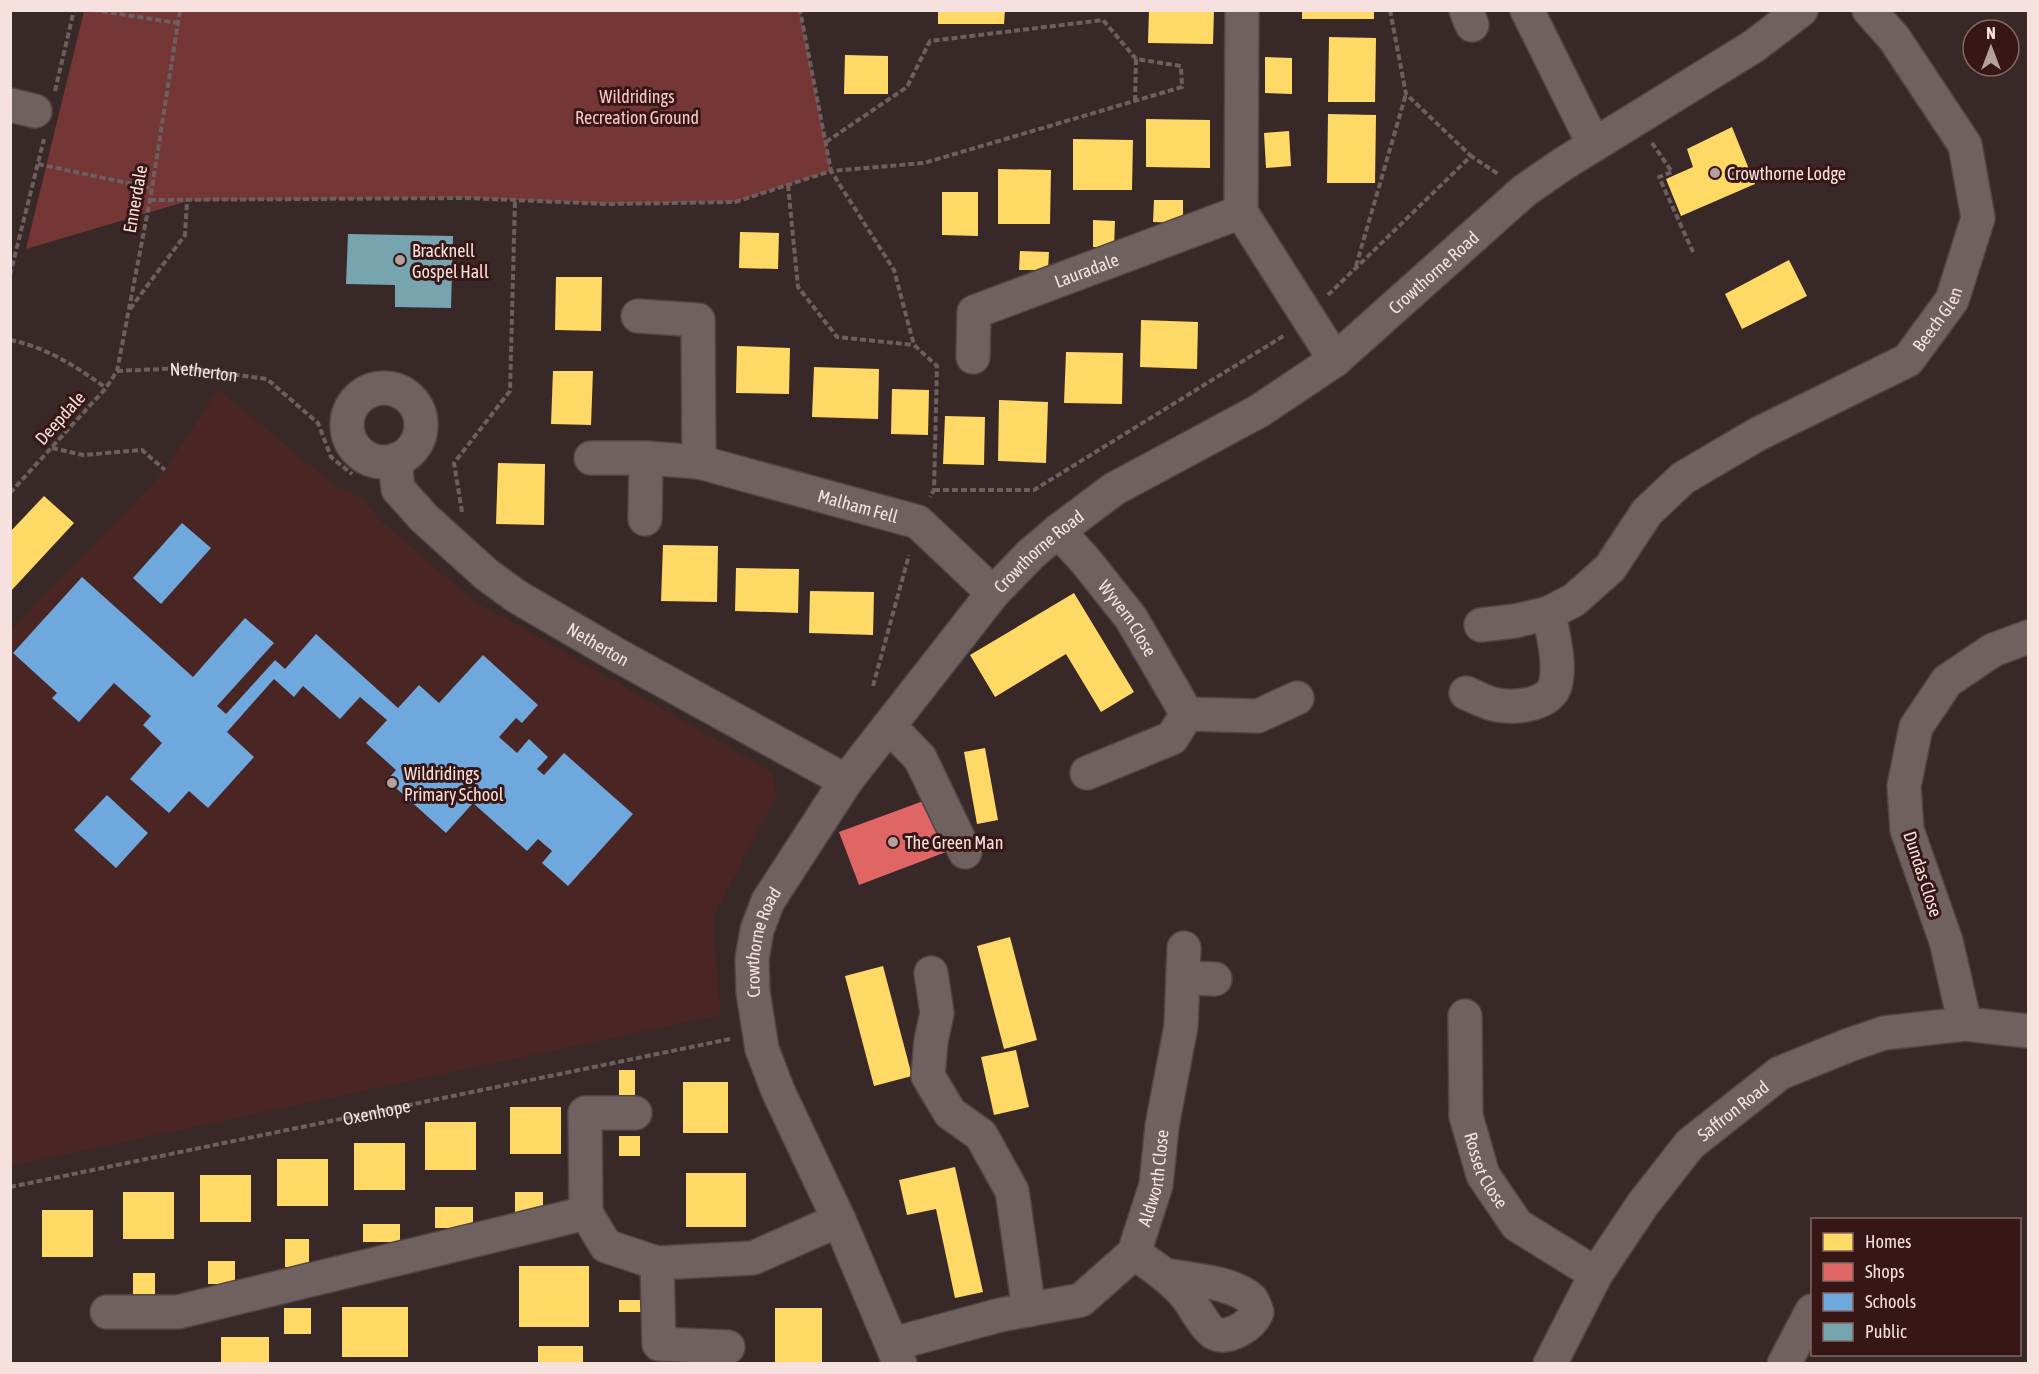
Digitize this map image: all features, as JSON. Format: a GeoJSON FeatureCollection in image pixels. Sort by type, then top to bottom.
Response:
{"type":"FeatureCollection","features":[{"type":"Feature","properties":{"kind":"street"},"geometry":{"type":"LineString","coordinates":[[1242,10],[1241,212],[1335,360]]}},
{"type":"Feature","properties":{"kind":"street"},"geometry":{"type":"LineString","coordinates":[[1527,10],[1594,145]]}},
{"type":"Feature","properties":{"kind":"street","name":"Crowthorne Road"},"geometry":{"type":"LineString","coordinates":[[897,1354],[839,1220],[778,1091],[762,1049],[753,992],[752,960],[758,930],[768,901],[846,781],[993,593],[1032,553],[1058,531],[1114,489],[1258,411],[1335,360],[1524,191],[1754,46],[1801,10]]}},
{"type":"Feature","properties":{"kind":"street","name":"Beech Glen"},"geometry":{"type":"LineString","coordinates":[[1481,624],[1515,621],[1550,613],[1574,600],[1610,568],[1647,512],[1683,478],[1758,434],[1908,360],[1952,300],[1978,218],[1965,145],[1894,38],[1869,10]]}},
{"type":"Feature","properties":{"kind":"street","name":"Lauradale"},"geometry":{"type":"LineString","coordinates":[[973,357],[974,312],[1241,212]]}},
{"type":"Feature","properties":{"kind":"street"},"geometry":{"type":"LineString","coordinates":[[638,316],[698,320],[699,462]]}},
{"type":"Feature","properties":{"kind":"street","name":"Malham Fell"},"geometry":{"type":"LineString","coordinates":[[591,458],[646,458],[699,462],[918,522],[993,593]]}},
{"type":"Feature","properties":{"kind":"street"},"geometry":{"type":"LineString","coordinates":[[645,519],[646,458]]}},
{"type":"Feature","properties":{"kind":"street","name":"Netherton"},"geometry":{"type":"LineString","coordinates":[[395,460],[398,489],[424,518],[486,574],[516,596],[617,655],[846,781]]}},
{"type":"Feature","properties":{"kind":"street","name":"Wyvern Close"},"geometry":{"type":"LineString","coordinates":[[1058,531],[1084,559],[1131,618],[1187,714]]}},
{"type":"Feature","properties":{"kind":"street"},"geometry":{"type":"LineString","coordinates":[[1466,693],[1497,705],[1528,705],[1546,697],[1556,685],[1557,660],[1550,613]]}},
{"type":"Feature","properties":{"kind":"street","name":"Dundas Close"},"geometry":{"type":"LineString","coordinates":[[1965,1024],[1946,941],[1907,830],[1904,786],[1916,727],[1947,681],[1993,650],[2028,637]]}},
{"type":"Feature","properties":{"kind":"street"},"geometry":{"type":"LineString","coordinates":[[1087,773],[1172,738],[1187,714],[1258,716],[1297,698]]}},
{"type":"Feature","properties":{"kind":"street"},"geometry":{"type":"LineString","coordinates":[[889,726],[920,758],[965,852]]}},
{"type":"Feature","properties":{"kind":"street","name":"Aldworth Close"},"geometry":{"type":"LineString","coordinates":[[1134,1253],[1156,1185],[1162,1126],[1181,1026],[1183,963],[1215,979]]}},
{"type":"Feature","properties":{"kind":"street"},"geometry":{"type":"LineString","coordinates":[[931,973],[937,1013],[931,1041],[928,1076],[950,1113],[981,1135],[1012,1191],[1029,1310]]}},
{"type":"Feature","properties":{"kind":"street","name":"Rosset Close"},"geometry":{"type":"LineString","coordinates":[[1464,1016],[1466,1116],[1483,1175],[1517,1225],[1596,1274]]}},
{"type":"Feature","properties":{"kind":"street","name":"Saffron Road"},"geometry":{"type":"LineString","coordinates":[[1550,1364],[1596,1274],[1643,1204],[1690,1144],[1780,1073],[1849,1045],[1884,1034],[1965,1024],[2028,1031]]}},
{"type":"Feature","properties":{"kind":"street"},"geometry":{"type":"LineString","coordinates":[[635,1113],[585,1113],[586,1213],[606,1246],[657,1263],[753,1258],[839,1220]]}},
{"type":"Feature","properties":{"kind":"street"},"geometry":{"type":"LineString","coordinates":[[107,1312],[178,1312],[586,1213]]}},
{"type":"Feature","properties":{"kind":"street"},"geometry":{"type":"LineString","coordinates":[[897,1354],[1000,1315],[1081,1300],[1134,1253],[1165,1275]]}},
{"type":"Feature","properties":{"kind":"street"},"geometry":{"type":"LineString","coordinates":[[657,1263],[659,1344],[728,1347]]}},
{"type":"Feature","properties":{"kind":"street"},"geometry":{"type":"LineString","coordinates":[[1784,1364],[1811,1313]]}},
{"type":"Feature","properties":{"kind":"path"},"geometry":{"type":"LineString","coordinates":[[10,275],[38,164],[36,111],[74,10]]}},
{"type":"Feature","properties":{"kind":"path"},"geometry":{"type":"LineString","coordinates":[[93,10],[178,23]]}},
{"type":"Feature","properties":{"kind":"path","name":"Ennerdale"},"geometry":{"type":"LineString","coordinates":[[106,388],[117,371],[150,200],[180,10]]}},
{"type":"Feature","properties":{"kind":"path"},"geometry":{"type":"LineString","coordinates":[[800,10],[831,171],[894,270],[914,345],[937,366],[934,490],[918,522],[873,686]]}},
{"type":"Feature","properties":{"kind":"path"},"geometry":{"type":"LineString","coordinates":[[1356,267],[1406,94],[1390,10]]}},
{"type":"Feature","properties":{"kind":"path"},"geometry":{"type":"LineString","coordinates":[[150,200],[455,198],[608,204],[735,202],[831,171],[924,164],[1182,87],[1181,66],[1136,59],[1103,20],[930,41],[907,87],[826,142]]}},
{"type":"Feature","properties":{"kind":"path"},"geometry":{"type":"LineString","coordinates":[[1135,101],[1136,59]]}},
{"type":"Feature","properties":{"kind":"path"},"geometry":{"type":"LineString","coordinates":[[1406,94],[1471,156],[1524,191]]}},
{"type":"Feature","properties":{"kind":"path"},"geometry":{"type":"LineString","coordinates":[[1655,147],[1672,172],[1659,177],[1694,252]]}},
{"type":"Feature","properties":{"kind":"path"},"geometry":{"type":"LineString","coordinates":[[934,490],[1034,490],[1295,329],[1471,156]]}},
{"type":"Feature","properties":{"kind":"path"},"geometry":{"type":"LineString","coordinates":[[38,164],[151,188]]}},
{"type":"Feature","properties":{"kind":"path"},"geometry":{"type":"LineString","coordinates":[[788,185],[798,287],[817,312],[837,337],[914,345]]}},
{"type":"Feature","properties":{"kind":"path"},"geometry":{"type":"LineString","coordinates":[[464,518],[454,463],[510,391],[515,200]]}},
{"type":"Feature","properties":{"kind":"path"},"geometry":{"type":"LineString","coordinates":[[128,312],[185,235],[188,201]]}},
{"type":"Feature","properties":{"kind":"path","name":"Deepdale"},"geometry":{"type":"LineString","coordinates":[[10,340],[30,344],[78,367],[106,388],[10,493]]}},
{"type":"Feature","properties":{"kind":"path","name":"Netherton"},"geometry":{"type":"LineString","coordinates":[[117,371],[185,368],[267,379],[318,423],[331,457],[352,474]]}},
{"type":"Feature","properties":{"kind":"path"},"geometry":{"type":"LineString","coordinates":[[52,448],[83,455],[142,450],[165,470]]}},
{"type":"Feature","properties":{"kind":"path","name":"Oxenhope"},"geometry":{"type":"LineString","coordinates":[[10,1187],[740,1037]]}},
{"type":"Feature","properties":{"kind":"shaded area","name":"Wildridings Primary School"},"geometry":{"type":"Polygon","coordinates":[[[218,389],[337,487],[363,498],[380,520],[470,598],[771,771],[777,795],[713,918],[721,1015],[11,1166],[10,631],[165,470],[218,389]]]}},
{"type":"Feature","properties":{"kind":"green space","name":"Wildridings Recreation Ground"},"geometry":{"type":"Polygon","coordinates":[[[84,11],[800,11],[831,171],[735,202],[608,204],[466,198],[188,201],[26,249],[84,11]]]}},
{"type":"Feature","properties":{"kind":"building: Homes"},"geometry":{"type":"Polygon","coordinates":[[[938,10],[1005,10],[1004,24],[938,24],[938,10]]]}},
{"type":"Feature","properties":{"kind":"building: Homes"},"geometry":{"type":"Polygon","coordinates":[[[1149,10],[1214,10],[1213,44],[1148,43],[1149,10]]]}},
{"type":"Feature","properties":{"kind":"building: Homes"},"geometry":{"type":"Polygon","coordinates":[[[1302,10],[1374,10],[1374,19],[1302,19],[1302,10]]]}},
{"type":"Feature","properties":{"kind":"building: Homes"},"geometry":{"type":"Polygon","coordinates":[[[1329,37],[1376,38],[1375,102],[1328,102],[1329,37]]]}},
{"type":"Feature","properties":{"kind":"building: Homes"},"geometry":{"type":"Polygon","coordinates":[[[845,55],[888,56],[888,94],[844,94],[845,55]]]}},
{"type":"Feature","properties":{"kind":"building: Homes"},"geometry":{"type":"Polygon","coordinates":[[[1265,57],[1292,58],[1292,94],[1265,93],[1265,57]]]}},
{"type":"Feature","properties":{"kind":"building: Homes"},"geometry":{"type":"Polygon","coordinates":[[[1328,114],[1376,115],[1375,183],[1327,183],[1328,114]]]}},
{"type":"Feature","properties":{"kind":"building: Homes"},"geometry":{"type":"Polygon","coordinates":[[[1146,119],[1210,120],[1210,168],[1146,167],[1146,119]]]}},
{"type":"Feature","properties":{"kind":"building: Homes","name":"Crowthorne Lodge"},"geometry":{"type":"Polygon","coordinates":[[[1732,127],[1755,184],[1681,216],[1666,179],[1693,167],[1687,149],[1732,127]]]}},
{"type":"Feature","properties":{"kind":"building: Homes"},"geometry":{"type":"Polygon","coordinates":[[[1289,131],[1291,166],[1266,168],[1264,133],[1289,131]]]}},
{"type":"Feature","properties":{"kind":"building: Homes"},"geometry":{"type":"Polygon","coordinates":[[[1073,139],[1133,140],[1132,190],[1073,190],[1073,139]]]}},
{"type":"Feature","properties":{"kind":"building: Homes"},"geometry":{"type":"Polygon","coordinates":[[[998,169],[1051,170],[1050,224],[998,224],[998,169]]]}},
{"type":"Feature","properties":{"kind":"building: Homes"},"geometry":{"type":"Polygon","coordinates":[[[942,192],[978,192],[978,236],[942,235],[942,192]]]}},
{"type":"Feature","properties":{"kind":"building: Homes"},"geometry":{"type":"Polygon","coordinates":[[[1154,200],[1183,200],[1183,223],[1153,222],[1154,200]]]}},
{"type":"Feature","properties":{"kind":"building: Homes"},"geometry":{"type":"Polygon","coordinates":[[[1093,220],[1115,221],[1114,248],[1093,247],[1093,220]]]}},
{"type":"Feature","properties":{"kind":"building: Homes"},"geometry":{"type":"Polygon","coordinates":[[[740,232],[779,233],[778,269],[739,268],[740,232]]]}},
{"type":"Feature","properties":{"kind":"building: Homes"},"geometry":{"type":"Polygon","coordinates":[[[1020,251],[1049,252],[1048,270],[1019,270],[1020,251]]]}},
{"type":"Feature","properties":{"kind":"building: Homes"},"geometry":{"type":"Polygon","coordinates":[[[1789,260],[1807,296],[1742,329],[1725,294],[1789,260]]]}},
{"type":"Feature","properties":{"kind":"building: Homes"},"geometry":{"type":"Polygon","coordinates":[[[556,277],[602,277],[601,331],[555,330],[556,277]]]}},
{"type":"Feature","properties":{"kind":"building: Homes"},"geometry":{"type":"Polygon","coordinates":[[[1141,320],[1198,322],[1197,369],[1140,367],[1141,320]]]}},
{"type":"Feature","properties":{"kind":"building: Homes"},"geometry":{"type":"Polygon","coordinates":[[[737,346],[790,348],[789,394],[736,393],[737,346]]]}},
{"type":"Feature","properties":{"kind":"building: Homes"},"geometry":{"type":"Polygon","coordinates":[[[1066,352],[1123,353],[1122,404],[1064,403],[1066,352]]]}},
{"type":"Feature","properties":{"kind":"building: Homes"},"geometry":{"type":"Polygon","coordinates":[[[814,367],[879,369],[878,419],[812,417],[814,367]]]}},
{"type":"Feature","properties":{"kind":"building: Homes"},"geometry":{"type":"Polygon","coordinates":[[[553,371],[593,371],[591,425],[551,424],[553,371]]]}},
{"type":"Feature","properties":{"kind":"building: Homes"},"geometry":{"type":"Polygon","coordinates":[[[892,389],[929,390],[928,435],[891,434],[892,389]]]}},
{"type":"Feature","properties":{"kind":"building: Homes"},"geometry":{"type":"Polygon","coordinates":[[[999,400],[1048,402],[1046,463],[998,461],[999,400]]]}},
{"type":"Feature","properties":{"kind":"building: Homes"},"geometry":{"type":"Polygon","coordinates":[[[945,416],[985,417],[984,465],[943,464],[945,416]]]}},
{"type":"Feature","properties":{"kind":"building: Homes"},"geometry":{"type":"Polygon","coordinates":[[[498,463],[545,464],[544,525],[496,524],[498,463]]]}},
{"type":"Feature","properties":{"kind":"building: Homes"},"geometry":{"type":"Polygon","coordinates":[[[44,496],[74,523],[10,592],[10,532],[44,496]]]}},
{"type":"Feature","properties":{"kind":"building: Homes"},"geometry":{"type":"Polygon","coordinates":[[[663,545],[718,546],[717,602],[661,601],[663,545]]]}},
{"type":"Feature","properties":{"kind":"building: Homes"},"geometry":{"type":"Polygon","coordinates":[[[736,568],[799,569],[798,613],[735,611],[736,568]]]}},
{"type":"Feature","properties":{"kind":"building: Homes"},"geometry":{"type":"Polygon","coordinates":[[[810,591],[874,592],[873,635],[809,633],[810,591]]]}},
{"type":"Feature","properties":{"kind":"building: Homes"},"geometry":{"type":"Polygon","coordinates":[[[1074,593],[1134,692],[1101,712],[1066,654],[995,697],[970,655],[1074,593]]]}},
{"type":"Feature","properties":{"kind":"building: Homes"},"geometry":{"type":"Polygon","coordinates":[[[985,748],[998,820],[977,824],[964,752],[985,748]]]}},
{"type":"Feature","properties":{"kind":"building: Homes"},"geometry":{"type":"Polygon","coordinates":[[[1010,937],[1037,1040],[1004,1049],[977,946],[1010,937]]]}},
{"type":"Feature","properties":{"kind":"building: Homes"},"geometry":{"type":"Polygon","coordinates":[[[883,966],[912,1076],[874,1086],[845,976],[883,966]]]}},
{"type":"Feature","properties":{"kind":"building: Homes"},"geometry":{"type":"Polygon","coordinates":[[[1016,1050],[1029,1107],[994,1115],[981,1057],[1016,1050]]]}},
{"type":"Feature","properties":{"kind":"building: Homes"},"geometry":{"type":"Polygon","coordinates":[[[619,1070],[635,1070],[635,1102],[619,1102],[619,1070]]]}},
{"type":"Feature","properties":{"kind":"building: Homes"},"geometry":{"type":"Polygon","coordinates":[[[683,1082],[728,1082],[728,1133],[683,1133],[683,1082]]]}},
{"type":"Feature","properties":{"kind":"building: Homes"},"geometry":{"type":"Polygon","coordinates":[[[510,1107],[561,1107],[561,1154],[510,1154],[510,1107]]]}},
{"type":"Feature","properties":{"kind":"building: Homes"},"geometry":{"type":"Polygon","coordinates":[[[425,1122],[476,1122],[476,1170],[425,1170],[425,1122]]]}},
{"type":"Feature","properties":{"kind":"building: Homes"},"geometry":{"type":"Polygon","coordinates":[[[619,1136],[640,1136],[640,1156],[619,1156],[619,1136]]]}},
{"type":"Feature","properties":{"kind":"building: Homes"},"geometry":{"type":"Polygon","coordinates":[[[354,1143],[405,1143],[405,1190],[354,1190],[354,1143]]]}},
{"type":"Feature","properties":{"kind":"building: Homes"},"geometry":{"type":"Polygon","coordinates":[[[277,1159],[328,1159],[328,1206],[277,1206],[277,1159]]]}},
{"type":"Feature","properties":{"kind":"building: Homes"},"geometry":{"type":"Polygon","coordinates":[[[955,1167],[983,1292],[955,1298],[936,1209],[907,1215],[899,1180],[955,1167]]]}},
{"type":"Feature","properties":{"kind":"building: Homes"},"geometry":{"type":"Polygon","coordinates":[[[686,1173],[746,1173],[746,1227],[686,1227],[686,1173]]]}},
{"type":"Feature","properties":{"kind":"building: Homes"},"geometry":{"type":"Polygon","coordinates":[[[200,1175],[251,1175],[251,1222],[200,1222],[200,1175]]]}},
{"type":"Feature","properties":{"kind":"building: Homes"},"geometry":{"type":"Polygon","coordinates":[[[123,1192],[174,1192],[174,1239],[123,1239],[123,1192]]]}},
{"type":"Feature","properties":{"kind":"building: Homes"},"geometry":{"type":"Polygon","coordinates":[[[515,1192],[543,1192],[543,1213],[515,1213],[515,1192]]]}},
{"type":"Feature","properties":{"kind":"building: Homes"},"geometry":{"type":"Polygon","coordinates":[[[435,1207],[473,1207],[473,1228],[435,1228],[435,1207]]]}},
{"type":"Feature","properties":{"kind":"building: Homes"},"geometry":{"type":"Polygon","coordinates":[[[42,1210],[93,1210],[93,1257],[42,1257],[42,1210]]]}},
{"type":"Feature","properties":{"kind":"building: Homes"},"geometry":{"type":"Polygon","coordinates":[[[363,1224],[400,1224],[400,1242],[363,1242],[363,1224]]]}},
{"type":"Feature","properties":{"kind":"building: Homes"},"geometry":{"type":"Polygon","coordinates":[[[285,1239],[309,1239],[309,1267],[285,1267],[285,1239]]]}},
{"type":"Feature","properties":{"kind":"building: Homes"},"geometry":{"type":"Polygon","coordinates":[[[208,1261],[235,1261],[235,1284],[208,1284],[208,1261]]]}},
{"type":"Feature","properties":{"kind":"building: Homes"},"geometry":{"type":"Polygon","coordinates":[[[519,1266],[589,1266],[589,1327],[519,1327],[519,1266]]]}},
{"type":"Feature","properties":{"kind":"building: Homes"},"geometry":{"type":"Polygon","coordinates":[[[133,1273],[155,1273],[155,1299],[133,1299],[133,1273]]]}},
{"type":"Feature","properties":{"kind":"building: Homes"},"geometry":{"type":"Polygon","coordinates":[[[619,1300],[644,1300],[644,1312],[619,1312],[619,1300]]]}},
{"type":"Feature","properties":{"kind":"building: Homes"},"geometry":{"type":"Polygon","coordinates":[[[342,1307],[408,1307],[408,1357],[342,1357],[342,1307]]]}},
{"type":"Feature","properties":{"kind":"building: Homes"},"geometry":{"type":"Polygon","coordinates":[[[284,1308],[311,1308],[311,1334],[284,1334],[284,1308]]]}},
{"type":"Feature","properties":{"kind":"building: Homes"},"geometry":{"type":"Polygon","coordinates":[[[775,1308],[822,1308],[822,1364],[775,1364],[775,1308]]]}},
{"type":"Feature","properties":{"kind":"building: Homes"},"geometry":{"type":"Polygon","coordinates":[[[221,1337],[269,1337],[269,1364],[221,1364],[221,1337]]]}},
{"type":"Feature","properties":{"kind":"building: Homes"},"geometry":{"type":"Polygon","coordinates":[[[538,1346],[583,1346],[583,1364],[538,1364],[538,1346]]]}},
{"type":"Feature","properties":{"kind":"building: Shops","name":"The Green Man"},"geometry":{"type":"Polygon","coordinates":[[[926,800],[946,852],[859,885],[839,832],[926,800]]]}},
{"type":"Feature","properties":{"kind":"building: Schools"},"geometry":{"type":"Polygon","coordinates":[[[182,523],[211,548],[161,604],[133,578],[182,523]]]}},
{"type":"Feature","properties":{"kind":"building: Schools"},"geometry":{"type":"Polygon","coordinates":[[[82,577],[193,677],[245,618],[274,643],[217,706],[226,714],[275,660],[285,669],[316,634],[398,708],[419,685],[439,703],[483,655],[538,705],[522,723],[516,718],[499,737],[517,753],[529,739],[548,757],[537,769],[544,775],[564,753],[633,814],[568,886],[542,863],[552,851],[538,839],[527,851],[473,803],[446,833],[387,780],[396,770],[366,743],[387,720],[360,697],[340,719],[303,686],[294,697],[274,679],[227,732],[254,757],[208,808],[189,791],[169,813],[130,779],[162,743],[143,725],[151,716],[114,683],[79,722],[52,698],[57,693],[13,653],[82,577]]]}},
{"type":"Feature","properties":{"kind":"building: Schools"},"geometry":{"type":"Polygon","coordinates":[[[107,795],[148,833],[116,868],[74,830],[107,795]]]}},
{"type":"Feature","properties":{"kind":"building: Public","name":"Bracknell Gospel Hall"},"geometry":{"type":"Polygon","coordinates":[[[348,234],[453,236],[451,308],[395,307],[395,285],[346,284],[348,234]]]}},
{"type":"Feature","properties":{"kind":"place","name":"Crowthorne Lodge"},"geometry":{"type":"Point","coordinates":[1715,173]}},
{"type":"Feature","properties":{"kind":"place","name":"Bracknell Gospel Hall"},"geometry":{"type":"Point","coordinates":[400,260]}},
{"type":"Feature","properties":{"kind":"place","name":"Wildridings Primary School"},"geometry":{"type":"Point","coordinates":[392,783]}},
{"type":"Feature","properties":{"kind":"place","name":"The Green Man"},"geometry":{"type":"Point","coordinates":[893,842]}}]}
